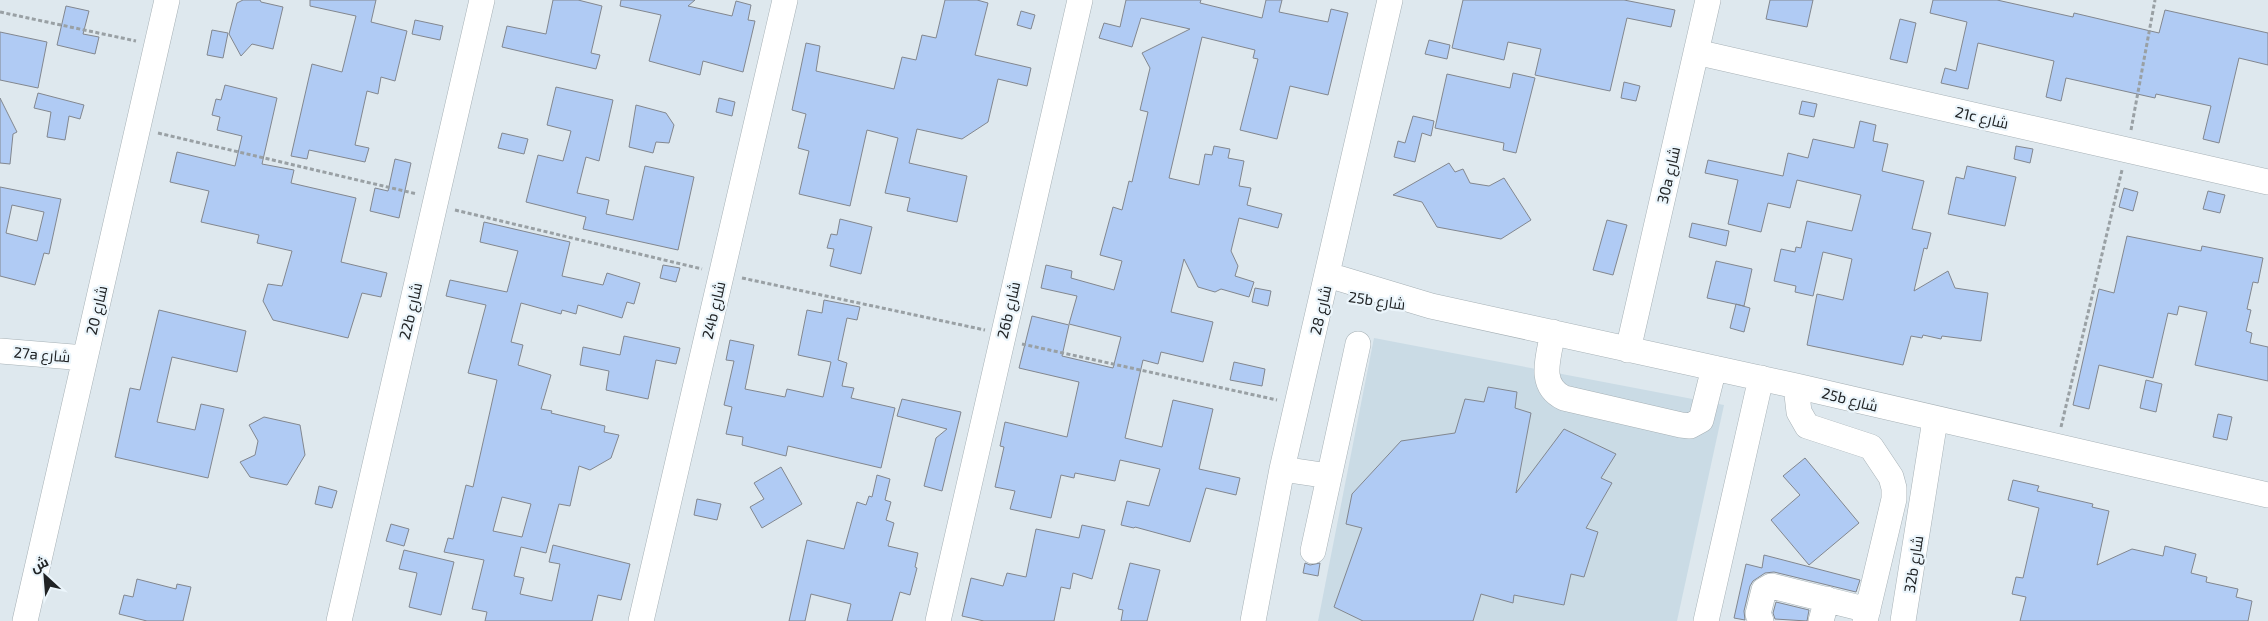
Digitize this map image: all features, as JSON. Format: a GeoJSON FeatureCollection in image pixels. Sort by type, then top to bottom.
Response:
{"type":"FeatureCollection","features":[{"type":"Feature","properties":{"kind":"street","name":"شارع 20"},"geometry":{"type":"LineString","coordinates":[[25,621],[167,0]]}},
{"type":"Feature","properties":{"kind":"street","name":"22b شارع"},"geometry":{"type":"LineString","coordinates":[[339,621],[482,0]]}},
{"type":"Feature","properties":{"kind":"street","name":"24b شارع"},"geometry":{"type":"LineString","coordinates":[[641,621],[785,0]]}},
{"type":"Feature","properties":{"kind":"street","name":"26b شارع"},"geometry":{"type":"LineString","coordinates":[[938,621],[1080,0]]}},
{"type":"Feature","properties":{"kind":"street","name":"شارع 28"},"geometry":{"type":"LineString","coordinates":[[1253,621],[1282,469],[1390,0]]}},
{"type":"Feature","properties":{"kind":"street","name":"30a شارع"},"geometry":{"type":"LineString","coordinates":[[1628,350],[1708,0]]}},
{"type":"Feature","properties":{"kind":"street","name":"21c شارع"},"geometry":{"type":"LineString","coordinates":[[1696,52],[2268,182]]}},
{"type":"Feature","properties":{"kind":"street","name":"25b شارع"},"geometry":{"type":"LineString","coordinates":[[1326,283],[1404,304],[1431,306],[1553,332],[2268,495]]}},
{"type":"Feature","properties":{"kind":"street"},"geometry":{"type":"LineString","coordinates":[[1553,332],[1546,373],[1548,384],[1555,392],[1564,398],[1680,425],[1690,426],[1701,420],[1714,368]]}},
{"type":"Feature","properties":{"kind":"street"},"geometry":{"type":"LineString","coordinates":[[1314,551],[1358,344]]}},
{"type":"Feature","properties":{"kind":"street","name":"27a شارع"},"geometry":{"type":"LineString","coordinates":[[0,351],[83,368]]}},
{"type":"Feature","properties":{"kind":"street","name":"27a شارع"},"geometry":{"type":"LineString","coordinates":[[0,356],[83,368]]}},
{"type":"Feature","properties":{"kind":"street"},"geometry":{"type":"LineString","coordinates":[[1706,621],[1760,378]]}},
{"type":"Feature","properties":{"kind":"street"},"geometry":{"type":"LineString","coordinates":[[1761,621],[1758,614],[1764,590],[1768,586],[1774,586],[1824,610],[1866,616],[1894,500],[1893,482],[1871,447],[1807,426],[1799,412],[1796,386]]}},
{"type":"Feature","properties":{"kind":"street","name":"32b شارع"},"geometry":{"type":"LineString","coordinates":[[1903,621],[1922,508],[1946,422]]}},
{"type":"Feature","properties":{"kind":"street"},"geometry":{"type":"LineString","coordinates":[[1282,469],[1329,476]]}},
{"type":"Feature","properties":{"kind":"path"},"geometry":{"type":"LineString","coordinates":[[2056,447],[2127,150],[2155,0]]}},
{"type":"Feature","properties":{"kind":"path"},"geometry":{"type":"LineString","coordinates":[[0,12],[156,46]]}},
{"type":"Feature","properties":{"kind":"path"},"geometry":{"type":"LineString","coordinates":[[138,128],[436,198]]}},
{"type":"Feature","properties":{"kind":"path"},"geometry":{"type":"LineString","coordinates":[[1001,339],[1298,404]]}},
{"type":"Feature","properties":{"kind":"shaded area"},"geometry":{"type":"Polygon","coordinates":[[[1374,338],[1724,405],[1677,621],[1318,621],[1374,338]]]}},
{"type":"Feature","properties":{"kind":"building"},"geometry":{"type":"Polygon","coordinates":[[[243,0],[260,0],[261,2],[283,7],[273,49],[252,44],[241,56],[229,34],[237,3],[243,0]]]}},
{"type":"Feature","properties":{"kind":"building"},"geometry":{"type":"Polygon","coordinates":[[[310,0],[376,0],[371,22],[407,31],[395,81],[381,77],[378,94],[367,91],[355,145],[369,148],[365,162],[309,150],[307,159],[291,156],[312,64],[342,72],[356,16],[310,6],[310,0]]]}},
{"type":"Feature","properties":{"kind":"building"},"geometry":{"type":"Polygon","coordinates":[[[553,0],[578,0],[602,6],[591,53],[600,55],[596,69],[502,47],[507,26],[546,34],[553,0]]]}},
{"type":"Feature","properties":{"kind":"building"},"geometry":{"type":"Polygon","coordinates":[[[621,0],[695,0],[688,6],[732,16],[736,1],[751,5],[748,20],[755,21],[743,72],[703,61],[700,75],[649,61],[661,15],[620,6],[621,0]]]}},
{"type":"Feature","properties":{"kind":"building"},"geometry":{"type":"Polygon","coordinates":[[[945,0],[977,0],[988,3],[975,55],[1031,68],[1027,86],[998,79],[988,122],[962,139],[917,129],[909,163],[967,176],[957,222],[907,211],[910,198],[885,193],[898,138],[867,130],[850,206],[799,194],[809,151],[798,148],[806,114],[792,110],[806,43],[820,46],[816,71],[894,89],[902,57],[916,60],[922,35],[936,38],[945,0]]]}},
{"type":"Feature","properties":{"kind":"building"},"geometry":{"type":"Polygon","coordinates":[[[1126,0],[1201,0],[1200,3],[1262,18],[1266,0],[1282,0],[1279,12],[1328,22],[1331,9],[1348,13],[1328,95],[1290,86],[1277,139],[1240,130],[1258,59],[1253,58],[1255,50],[1202,37],[1169,178],[1199,185],[1205,154],[1212,155],[1214,146],[1230,149],[1228,158],[1244,161],[1239,186],[1251,188],[1247,205],[1282,214],[1278,228],[1239,218],[1231,251],[1238,266],[1235,276],[1254,282],[1249,297],[1221,289],[1215,292],[1198,287],[1184,259],[1171,312],[1213,322],[1203,362],[1161,352],[1158,364],[1143,360],[1125,438],[1162,447],[1173,400],[1213,409],[1199,469],[1240,478],[1236,495],[1206,488],[1190,542],[1121,525],[1127,501],[1149,506],[1160,469],[1120,460],[1115,481],[1075,473],[1074,478],[1061,475],[1051,518],[1010,509],[1015,491],[995,487],[1004,447],[1000,446],[1005,422],[1067,437],[1079,382],[1019,368],[1032,316],[1069,325],[1062,356],[1113,368],[1121,337],[1069,324],[1077,296],[1041,288],[1046,265],[1072,271],[1071,278],[1114,290],[1122,261],[1100,255],[1113,207],[1122,210],[1129,181],[1132,182],[1148,112],[1140,110],[1150,68],[1142,53],[1190,29],[1141,18],[1132,47],[1099,38],[1104,23],[1120,27],[1126,0]]]}},
{"type":"Feature","properties":{"kind":"building"},"geometry":{"type":"Polygon","coordinates":[[[1463,0],[1624,0],[1675,10],[1671,27],[1627,18],[1610,91],[1535,75],[1541,49],[1508,42],[1504,60],[1452,48],[1463,0]]]}},
{"type":"Feature","properties":{"kind":"building"},"geometry":{"type":"Polygon","coordinates":[[[1770,0],[1813,0],[1807,27],[1766,19],[1770,0]]]}},
{"type":"Feature","properties":{"kind":"building"},"geometry":{"type":"Polygon","coordinates":[[[1933,0],[1997,0],[2073,17],[2074,13],[2159,33],[2165,10],[2268,33],[2268,65],[2239,58],[2219,143],[2203,139],[2211,106],[2156,94],[2155,98],[2066,78],[2061,101],[2046,97],[2054,61],[1978,43],[1968,89],[1941,83],[1945,68],[1956,71],[1967,22],[1930,13],[1933,0]]]}},
{"type":"Feature","properties":{"kind":"building"},"geometry":{"type":"Polygon","coordinates":[[[66,6],[89,11],[83,34],[99,37],[95,54],[57,45],[66,6]]]}},
{"type":"Feature","properties":{"kind":"building"},"geometry":{"type":"Polygon","coordinates":[[[1021,11],[1035,15],[1031,29],[1017,25],[1021,11]]]}},
{"type":"Feature","properties":{"kind":"building"},"geometry":{"type":"Polygon","coordinates":[[[1900,19],[1916,23],[1907,63],[1890,59],[1900,19]]]}},
{"type":"Feature","properties":{"kind":"building"},"geometry":{"type":"Polygon","coordinates":[[[415,20],[443,26],[440,40],[412,34],[415,20]]]}},
{"type":"Feature","properties":{"kind":"building"},"geometry":{"type":"Polygon","coordinates":[[[212,30],[228,33],[223,58],[207,55],[212,30]]]}},
{"type":"Feature","properties":{"kind":"building"},"geometry":{"type":"Polygon","coordinates":[[[0,32],[47,42],[38,88],[0,80],[0,32]]]}},
{"type":"Feature","properties":{"kind":"building"},"geometry":{"type":"Polygon","coordinates":[[[1429,40],[1450,45],[1447,59],[1425,54],[1429,40]]]}},
{"type":"Feature","properties":{"kind":"building"},"geometry":{"type":"Polygon","coordinates":[[[1513,73],[1535,78],[1516,153],[1503,150],[1504,143],[1435,128],[1447,74],[1510,88],[1513,73]]]}},
{"type":"Feature","properties":{"kind":"building"},"geometry":{"type":"Polygon","coordinates":[[[1624,82],[1640,86],[1636,101],[1621,98],[1624,82]]]}},
{"type":"Feature","properties":{"kind":"building"},"geometry":{"type":"Polygon","coordinates":[[[225,85],[277,98],[262,164],[294,170],[291,183],[356,198],[341,262],[387,273],[381,297],[362,293],[348,338],[273,320],[263,301],[268,284],[282,286],[292,251],[257,243],[259,235],[201,222],[209,191],[170,182],[177,152],[235,166],[242,136],[217,130],[220,117],[212,115],[216,99],[221,100],[225,85]]]}},
{"type":"Feature","properties":{"kind":"building"},"geometry":{"type":"Polygon","coordinates":[[[556,87],[613,100],[599,161],[586,157],[577,193],[609,200],[606,214],[633,220],[645,166],[694,177],[678,250],[583,229],[586,217],[526,202],[538,155],[563,161],[571,131],[547,125],[556,87]]]}},
{"type":"Feature","properties":{"kind":"building"},"geometry":{"type":"Polygon","coordinates":[[[38,93],[84,105],[80,119],[69,116],[65,140],[47,137],[51,112],[34,108],[38,93]]]}},
{"type":"Feature","properties":{"kind":"building"},"geometry":{"type":"Polygon","coordinates":[[[0,98],[17,132],[13,134],[10,164],[0,163],[0,98]]]}},
{"type":"Feature","properties":{"kind":"building"},"geometry":{"type":"Polygon","coordinates":[[[719,98],[735,102],[732,116],[716,112],[719,98]]]}},
{"type":"Feature","properties":{"kind":"building"},"geometry":{"type":"Polygon","coordinates":[[[1802,101],[1817,104],[1814,117],[1799,114],[1802,101]]]}},
{"type":"Feature","properties":{"kind":"building"},"geometry":{"type":"Polygon","coordinates":[[[636,105],[666,113],[674,125],[669,143],[656,142],[653,153],[629,147],[636,105]]]}},
{"type":"Feature","properties":{"kind":"building"},"geometry":{"type":"Polygon","coordinates":[[[1413,116],[1434,121],[1431,136],[1422,133],[1415,162],[1394,157],[1398,141],[1405,143],[1413,116]]]}},
{"type":"Feature","properties":{"kind":"building"},"geometry":{"type":"Polygon","coordinates":[[[1860,121],[1876,125],[1873,141],[1888,144],[1882,171],[1924,181],[1912,229],[1931,233],[1927,249],[1924,248],[1914,291],[1948,271],[1955,288],[1988,293],[1981,341],[1942,336],[1941,339],[1923,335],[1922,338],[1911,336],[1903,365],[1807,345],[1817,294],[1843,300],[1852,259],[1823,252],[1813,296],[1795,292],[1796,286],[1774,281],[1781,249],[1795,252],[1796,247],[1801,248],[1807,221],[1852,231],[1861,195],[1797,180],[1790,208],[1768,203],[1761,232],[1728,224],[1738,180],[1705,173],[1708,160],[1783,176],[1788,153],[1808,158],[1813,139],[1854,148],[1860,121]]]}},
{"type":"Feature","properties":{"kind":"building"},"geometry":{"type":"Polygon","coordinates":[[[502,133],[528,139],[524,154],[498,148],[502,133]]]}},
{"type":"Feature","properties":{"kind":"building"},"geometry":{"type":"Polygon","coordinates":[[[2016,146],[2033,149],[2030,163],[2014,159],[2016,146]]]}},
{"type":"Feature","properties":{"kind":"building"},"geometry":{"type":"Polygon","coordinates":[[[395,159],[411,163],[399,218],[370,211],[375,188],[388,191],[395,159]]]}},
{"type":"Feature","properties":{"kind":"building"},"geometry":{"type":"Polygon","coordinates":[[[1449,163],[1455,172],[1463,169],[1470,183],[1489,186],[1504,178],[1531,220],[1501,239],[1437,227],[1422,202],[1393,195],[1449,163]]]}},
{"type":"Feature","properties":{"kind":"building"},"geometry":{"type":"Polygon","coordinates":[[[1967,166],[2016,177],[2005,226],[1948,214],[1956,177],[1964,179],[1967,166]]]}},
{"type":"Feature","properties":{"kind":"building"},"geometry":{"type":"Polygon","coordinates":[[[0,187],[61,199],[49,254],[44,253],[35,285],[0,276],[0,187]],[[12,205],[6,233],[37,241],[44,212],[12,205]]]}},
{"type":"Feature","properties":{"kind":"building"},"geometry":{"type":"Polygon","coordinates":[[[2124,188],[2138,192],[2133,211],[2119,207],[2124,188]]]}},
{"type":"Feature","properties":{"kind":"building"},"geometry":{"type":"Polygon","coordinates":[[[2208,191],[2225,195],[2220,213],[2203,209],[2208,191]]]}},
{"type":"Feature","properties":{"kind":"building"},"geometry":{"type":"Polygon","coordinates":[[[840,219],[872,227],[861,274],[830,266],[834,249],[827,248],[831,234],[837,235],[840,219]]]}},
{"type":"Feature","properties":{"kind":"building"},"geometry":{"type":"Polygon","coordinates":[[[1607,220],[1627,225],[1613,275],[1593,270],[1607,220]]]}},
{"type":"Feature","properties":{"kind":"building"},"geometry":{"type":"Polygon","coordinates":[[[484,222],[570,242],[562,276],[603,285],[607,273],[640,283],[634,304],[627,302],[622,318],[578,305],[576,314],[562,310],[561,314],[521,303],[511,342],[523,345],[518,365],[551,375],[541,409],[605,426],[604,432],[619,435],[611,458],[590,470],[579,466],[570,506],[559,504],[546,553],[521,547],[514,576],[524,578],[520,594],[552,601],[560,564],[549,562],[553,545],[630,564],[621,600],[598,595],[592,621],[485,621],[487,612],[472,609],[484,560],[444,552],[448,538],[453,539],[466,485],[473,487],[497,380],[468,373],[486,305],[446,296],[450,280],[507,292],[518,251],[480,242],[484,222]],[[502,497],[493,531],[522,537],[531,504],[502,497]]]}},
{"type":"Feature","properties":{"kind":"building"},"geometry":{"type":"Polygon","coordinates":[[[1692,223],[1729,231],[1726,246],[1689,237],[1692,223]]]}},
{"type":"Feature","properties":{"kind":"building"},"geometry":{"type":"Polygon","coordinates":[[[2127,236],[2201,251],[2202,246],[2263,258],[2258,283],[2253,282],[2247,309],[2251,310],[2246,331],[2252,333],[2250,343],[2268,347],[2268,381],[2195,365],[2207,312],[2179,306],[2177,315],[2168,313],[2153,378],[2099,365],[2089,409],[2073,405],[2099,289],[2114,293],[2127,236]]]}},
{"type":"Feature","properties":{"kind":"building"},"geometry":{"type":"Polygon","coordinates":[[[1716,261],[1752,269],[1744,306],[1707,298],[1716,261]]]}},
{"type":"Feature","properties":{"kind":"building"},"geometry":{"type":"Polygon","coordinates":[[[663,265],[680,268],[676,282],[660,278],[663,265]]]}},
{"type":"Feature","properties":{"kind":"building"},"geometry":{"type":"Polygon","coordinates":[[[1255,288],[1271,291],[1268,306],[1252,302],[1255,288]]]}},
{"type":"Feature","properties":{"kind":"building"},"geometry":{"type":"Polygon","coordinates":[[[824,300],[860,307],[857,320],[847,318],[838,360],[847,363],[842,386],[854,388],[851,398],[895,408],[881,468],[788,446],[786,456],[742,445],[743,437],[726,434],[732,407],[724,405],[734,361],[726,360],[730,340],[754,345],[745,389],[785,397],[787,389],[823,397],[831,362],[798,355],[807,310],[822,313],[824,300]]]}},
{"type":"Feature","properties":{"kind":"building"},"geometry":{"type":"Polygon","coordinates":[[[1736,304],[1750,308],[1744,332],[1730,328],[1736,304]]]}},
{"type":"Feature","properties":{"kind":"building"},"geometry":{"type":"Polygon","coordinates":[[[159,310],[246,331],[237,372],[172,357],[157,422],[195,430],[201,404],[224,409],[208,478],[115,457],[130,388],[140,390],[159,310]]]}},
{"type":"Feature","properties":{"kind":"building"},"geometry":{"type":"Polygon","coordinates":[[[624,336],[680,348],[676,364],[656,360],[648,399],[606,390],[609,371],[580,365],[583,347],[620,355],[624,336]]]}},
{"type":"Feature","properties":{"kind":"building"},"geometry":{"type":"Polygon","coordinates":[[[1234,362],[1265,369],[1262,386],[1230,380],[1234,362]]]}},
{"type":"Feature","properties":{"kind":"building"},"geometry":{"type":"Polygon","coordinates":[[[2146,380],[2162,384],[2156,412],[2140,408],[2146,380]]]}},
{"type":"Feature","properties":{"kind":"building"},"geometry":{"type":"Polygon","coordinates":[[[1488,387],[1517,392],[1515,408],[1531,413],[1516,493],[1564,429],[1616,454],[1601,478],[1612,483],[1586,528],[1598,532],[1584,577],[1571,574],[1564,605],[1514,595],[1513,603],[1481,594],[1473,621],[1363,621],[1334,607],[1362,528],[1346,524],[1352,494],[1401,441],[1455,433],[1465,399],[1484,402],[1488,387]]]}},
{"type":"Feature","properties":{"kind":"building"},"geometry":{"type":"Polygon","coordinates":[[[902,399],[961,412],[942,491],[924,486],[936,438],[947,429],[897,416],[902,399]]]}},
{"type":"Feature","properties":{"kind":"building"},"geometry":{"type":"Polygon","coordinates":[[[2218,414],[2232,417],[2227,440],[2213,437],[2218,414]]]}},
{"type":"Feature","properties":{"kind":"building"},"geometry":{"type":"Polygon","coordinates":[[[264,417],[300,425],[305,455],[287,485],[250,477],[240,462],[255,455],[258,441],[249,425],[264,417]]]}},
{"type":"Feature","properties":{"kind":"building"},"geometry":{"type":"Polygon","coordinates":[[[1805,458],[1859,523],[1809,565],[1771,520],[1800,495],[1783,476],[1805,458]]]}},
{"type":"Feature","properties":{"kind":"building"},"geometry":{"type":"Polygon","coordinates":[[[781,467],[802,504],[762,528],[750,507],[764,499],[754,483],[781,467]]]}},
{"type":"Feature","properties":{"kind":"building"},"geometry":{"type":"Polygon","coordinates":[[[877,475],[890,479],[885,500],[891,502],[886,520],[894,523],[888,546],[918,553],[915,567],[917,568],[910,595],[900,592],[892,621],[847,621],[851,604],[811,594],[805,621],[789,621],[807,540],[844,549],[857,502],[866,505],[869,496],[872,497],[877,475]]]}},
{"type":"Feature","properties":{"kind":"building"},"geometry":{"type":"Polygon","coordinates":[[[2013,480],[2039,486],[2037,491],[2093,504],[2092,507],[2109,511],[2097,565],[2132,549],[2163,556],[2165,546],[2196,554],[2191,573],[2207,577],[2206,582],[2238,589],[2236,597],[2252,601],[2248,621],[2020,621],[2026,597],[2012,594],[2016,577],[2023,578],[2039,508],[2008,500],[2013,480]]]}},
{"type":"Feature","properties":{"kind":"building"},"geometry":{"type":"Polygon","coordinates":[[[319,486],[337,491],[332,508],[315,504],[319,486]]]}},
{"type":"Feature","properties":{"kind":"building"},"geometry":{"type":"Polygon","coordinates":[[[697,499],[721,504],[717,520],[694,515],[697,499]]]}},
{"type":"Feature","properties":{"kind":"building"},"geometry":{"type":"Polygon","coordinates":[[[391,524],[409,529],[404,546],[386,541],[391,524]]]}},
{"type":"Feature","properties":{"kind":"building"},"geometry":{"type":"Polygon","coordinates":[[[1082,525],[1105,530],[1092,579],[1073,573],[1070,589],[1061,587],[1054,621],[984,621],[962,616],[971,578],[1003,586],[1007,573],[1026,577],[1036,529],[1079,538],[1082,525]]]}},
{"type":"Feature","properties":{"kind":"building"},"geometry":{"type":"Polygon","coordinates":[[[404,550],[454,562],[441,615],[409,607],[417,573],[399,569],[404,550]]]}},
{"type":"Feature","properties":{"kind":"building"},"geometry":{"type":"Polygon","coordinates":[[[1764,555],[1860,580],[1856,592],[1774,572],[1765,573],[1753,581],[1750,586],[1744,611],[1745,620],[1734,618],[1746,564],[1762,568],[1764,555]]]}},
{"type":"Feature","properties":{"kind":"building"},"geometry":{"type":"Polygon","coordinates":[[[1130,563],[1160,570],[1147,621],[1121,621],[1123,610],[1118,609],[1130,563]]]}},
{"type":"Feature","properties":{"kind":"building"},"geometry":{"type":"Polygon","coordinates":[[[1305,563],[1310,565],[1320,563],[1318,576],[1303,573],[1305,563]]]}},
{"type":"Feature","properties":{"kind":"building"},"geometry":{"type":"Polygon","coordinates":[[[137,579],[176,589],[177,584],[191,587],[183,621],[147,621],[119,614],[124,595],[133,597],[137,579]]]}},
{"type":"Feature","properties":{"kind":"building"},"geometry":{"type":"Polygon","coordinates":[[[1776,602],[1809,610],[1807,621],[1775,619],[1773,613],[1776,602]]]}}]}
